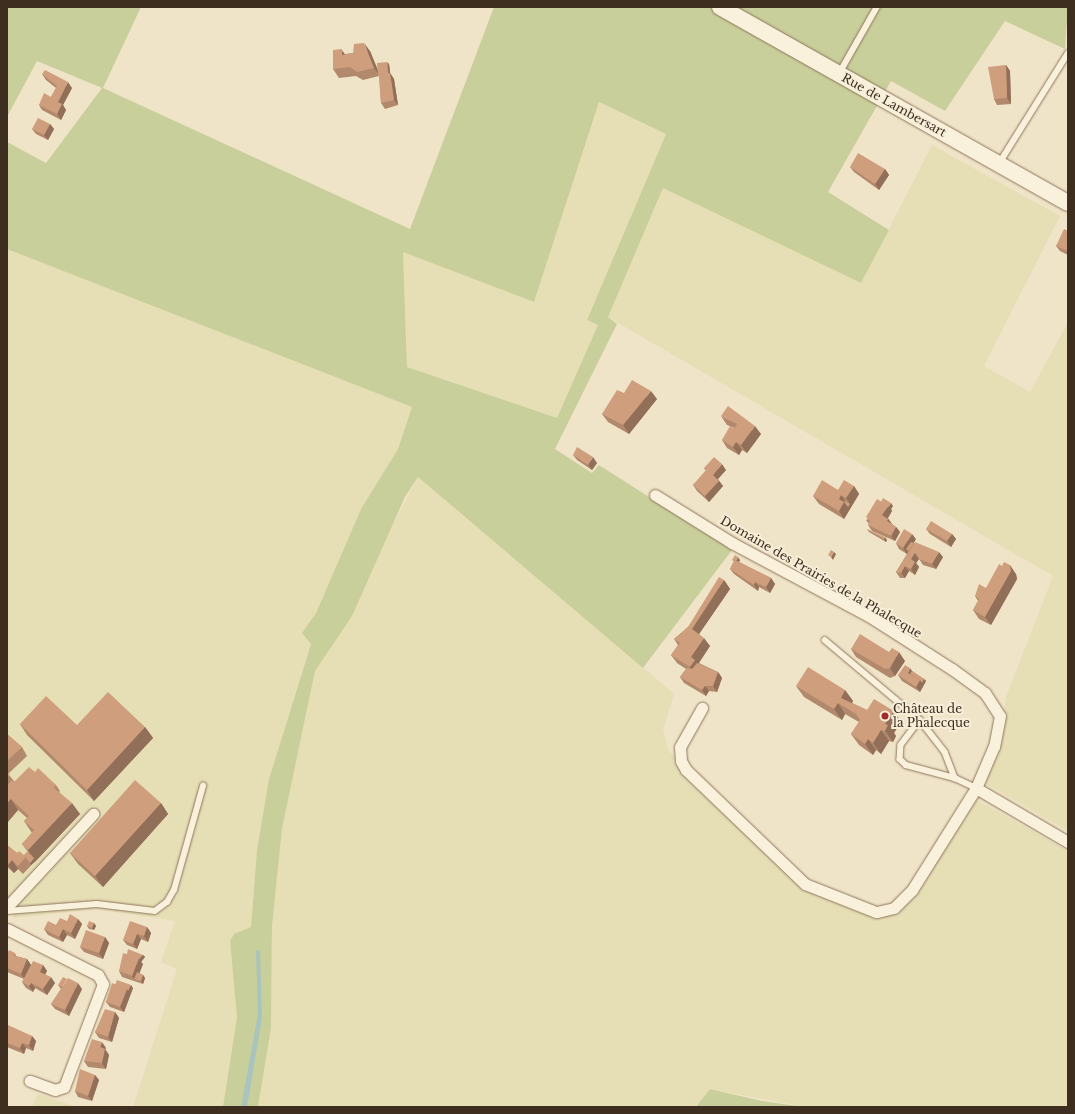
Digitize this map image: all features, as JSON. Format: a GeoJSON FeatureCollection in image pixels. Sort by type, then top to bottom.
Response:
{"type":"FeatureCollection","features":[{"type":"Feature","properties":{"kind":"main road","name":"Rue de Lambersart"},"geometry":{"type":"LineString","coordinates":[[720,7],[1068,203]]}},
{"type":"Feature","properties":{"kind":"street","name":"Domaine des Prairies de la Phalecque"},"geometry":{"type":"LineString","coordinates":[[655,495],[732,542],[869,616],[985,693],[997,707],[1000,722],[994,746],[976,788],[912,890],[894,908],[876,912],[805,884],[686,770],[681,761],[680,746],[702,708]]}},
{"type":"Feature","properties":{"kind":"street"},"geometry":{"type":"LineString","coordinates":[[976,788],[1068,842]]}},
{"type":"Feature","properties":{"kind":"street"},"geometry":{"type":"LineString","coordinates":[[7,907],[93,814]]}},
{"type":"Feature","properties":{"kind":"street"},"geometry":{"type":"LineString","coordinates":[[7,929],[98,975],[102,984],[64,1087],[56,1090],[30,1081]]}},
{"type":"Feature","properties":{"kind":"lane"},"geometry":{"type":"LineString","coordinates":[[838,74],[878,7]]}},
{"type":"Feature","properties":{"kind":"lane"},"geometry":{"type":"LineString","coordinates":[[998,164],[1068,52]]}},
{"type":"Feature","properties":{"kind":"lane"},"geometry":{"type":"LineString","coordinates":[[825,640],[920,720],[937,740],[956,778]]}},
{"type":"Feature","properties":{"kind":"lane"},"geometry":{"type":"LineString","coordinates":[[920,720],[901,745],[900,759],[906,765],[956,778],[976,788]]}},
{"type":"Feature","properties":{"kind":"lane"},"geometry":{"type":"LineString","coordinates":[[7,907],[97,904],[155,911],[167,902],[174,890],[203,786]]}},
{"type":"Feature","properties":{"kind":"shaded area"},"geometry":{"type":"Polygon","coordinates":[[[599,102],[666,134],[587,320],[599,325],[557,418],[407,367],[403,251],[534,302],[599,102]]]}},
{"type":"Feature","properties":{"kind":"shaded area"},"geometry":{"type":"Polygon","coordinates":[[[932,145],[1060,216],[984,366],[1030,392],[1068,322],[1068,831],[983,782],[1001,743],[1006,697],[1053,576],[608,317],[663,188],[861,283],[932,145]]]}},
{"type":"Feature","properties":{"kind":"shaded area"},"geometry":{"type":"Polygon","coordinates":[[[7,249],[412,407],[398,449],[361,509],[316,613],[302,633],[311,643],[269,779],[257,850],[251,927],[234,934],[230,941],[237,1017],[223,1107],[133,1107],[177,969],[161,962],[175,921],[96,909],[14,918],[7,905],[7,249]]]}},
{"type":"Feature","properties":{"kind":"shaded area"},"geometry":{"type":"Polygon","coordinates":[[[418,477],[674,694],[663,730],[669,751],[796,880],[878,910],[896,907],[973,798],[1068,851],[1068,1107],[805,1107],[710,1089],[696,1107],[258,1107],[271,1028],[272,926],[282,829],[315,671],[418,477]]]}},
{"type":"Feature","properties":{"kind":"shaded area"},"geometry":{"type":"Polygon","coordinates":[[[38,1094],[77,1107],[32,1107],[38,1094]]]}},
{"type":"Feature","properties":{"kind":"green space"},"geometry":{"type":"Polygon","coordinates":[[[7,7],[141,7],[103,88],[410,229],[494,7],[1068,7],[1065,49],[1005,21],[945,111],[891,81],[828,192],[889,230],[861,283],[663,188],[608,317],[617,324],[555,449],[592,473],[599,465],[732,550],[643,668],[418,477],[405,497],[352,616],[315,671],[282,829],[272,926],[271,1028],[258,1107],[223,1107],[237,1017],[230,941],[234,934],[251,927],[257,850],[269,779],[311,644],[302,633],[316,613],[361,509],[398,449],[412,407],[7,249],[7,142],[46,163],[102,88],[37,61],[7,117],[7,7]],[[599,102],[534,302],[403,252],[407,367],[557,418],[598,325],[587,320],[666,134],[599,102]]]}},
{"type":"Feature","properties":{"kind":"green space"},"geometry":{"type":"Polygon","coordinates":[[[710,1089],[762,1101],[805,1107],[696,1107],[710,1089]]]}},
{"type":"Feature","properties":{"kind":"water"},"geometry":{"type":"Polygon","coordinates":[[[256,950],[260,951],[262,1018],[247,1107],[241,1107],[258,1014],[256,950]]]}},
{"type":"Feature","properties":{"kind":"building"},"geometry":{"type":"Polygon","coordinates":[[[364,43],[374,68],[357,72],[350,67],[333,69],[333,50],[341,49],[342,55],[353,53],[354,44],[364,43]]]}},
{"type":"Feature","properties":{"kind":"building"},"geometry":{"type":"Polygon","coordinates":[[[387,62],[388,74],[378,75],[377,63],[387,62]]]}},
{"type":"Feature","properties":{"kind":"building"},"geometry":{"type":"Polygon","coordinates":[[[1006,65],[1007,98],[994,99],[988,67],[1006,65]]]}},
{"type":"Feature","properties":{"kind":"building"},"geometry":{"type":"Polygon","coordinates":[[[45,70],[68,82],[58,102],[62,104],[57,114],[39,105],[44,93],[51,97],[57,86],[42,74],[45,70]]]}},
{"type":"Feature","properties":{"kind":"building"},"geometry":{"type":"Polygon","coordinates":[[[390,73],[394,100],[381,103],[379,75],[390,73]]]}},
{"type":"Feature","properties":{"kind":"building"},"geometry":{"type":"Polygon","coordinates":[[[38,118],[50,124],[44,135],[32,129],[38,118]]]}},
{"type":"Feature","properties":{"kind":"building"},"geometry":{"type":"Polygon","coordinates":[[[858,153],[885,169],[875,184],[850,167],[858,153]]]}},
{"type":"Feature","properties":{"kind":"building"},"geometry":{"type":"Polygon","coordinates":[[[1064,229],[1068,231],[1068,251],[1056,246],[1064,229]]]}},
{"type":"Feature","properties":{"kind":"building"},"geometry":{"type":"Polygon","coordinates":[[[632,380],[651,391],[623,425],[602,414],[617,390],[624,393],[632,380]]]}},
{"type":"Feature","properties":{"kind":"building"},"geometry":{"type":"Polygon","coordinates":[[[728,406],[755,426],[741,445],[736,442],[733,447],[722,440],[730,426],[734,429],[737,424],[721,416],[728,406]]]}},
{"type":"Feature","properties":{"kind":"building"},"geometry":{"type":"Polygon","coordinates":[[[577,447],[593,457],[588,465],[573,455],[577,447]]]}},
{"type":"Feature","properties":{"kind":"building"},"geometry":{"type":"Polygon","coordinates":[[[714,457],[722,464],[713,475],[719,481],[705,496],[693,485],[706,470],[704,468],[714,457]]]}},
{"type":"Feature","properties":{"kind":"building"},"geometry":{"type":"Polygon","coordinates":[[[822,480],[838,490],[844,480],[854,486],[846,498],[841,495],[839,499],[844,502],[839,511],[813,496],[822,480]]]}},
{"type":"Feature","properties":{"kind":"building"},"geometry":{"type":"Polygon","coordinates":[[[883,498],[891,503],[889,507],[881,502],[883,498]]]}},
{"type":"Feature","properties":{"kind":"building"},"geometry":{"type":"Polygon","coordinates":[[[877,499],[888,506],[882,515],[888,519],[887,521],[896,527],[891,536],[868,525],[870,521],[866,517],[877,499]]]}},
{"type":"Feature","properties":{"kind":"building"},"geometry":{"type":"Polygon","coordinates":[[[845,501],[850,504],[848,507],[844,502],[845,501]]]}},
{"type":"Feature","properties":{"kind":"building"},"geometry":{"type":"Polygon","coordinates":[[[931,521],[952,534],[947,541],[926,529],[931,521]]]}},
{"type":"Feature","properties":{"kind":"building"},"geometry":{"type":"Polygon","coordinates":[[[867,529],[885,537],[884,539],[867,529]]]}},
{"type":"Feature","properties":{"kind":"building"},"geometry":{"type":"Polygon","coordinates":[[[904,529],[912,534],[903,548],[896,543],[904,529]]]}},
{"type":"Feature","properties":{"kind":"building"},"geometry":{"type":"Polygon","coordinates":[[[911,542],[914,543],[909,551],[906,549],[911,542]]]}},
{"type":"Feature","properties":{"kind":"building"},"geometry":{"type":"Polygon","coordinates":[[[915,542],[939,552],[932,564],[919,559],[915,553],[911,559],[915,562],[911,569],[905,566],[901,573],[896,572],[915,542]]]}},
{"type":"Feature","properties":{"kind":"building"},"geometry":{"type":"Polygon","coordinates":[[[831,550],[834,552],[831,557],[828,555],[831,550]]]}},
{"type":"Feature","properties":{"kind":"building"},"geometry":{"type":"Polygon","coordinates":[[[735,555],[738,557],[736,561],[732,560],[735,555]]]}},
{"type":"Feature","properties":{"kind":"building"},"geometry":{"type":"Polygon","coordinates":[[[735,560],[771,578],[766,587],[755,582],[754,585],[730,569],[735,560]]]}},
{"type":"Feature","properties":{"kind":"building"},"geometry":{"type":"Polygon","coordinates":[[[1004,562],[1010,565],[1011,571],[985,617],[973,610],[979,599],[975,596],[979,584],[986,588],[999,564],[1002,566],[1004,562]]]}},
{"type":"Feature","properties":{"kind":"building"},"geometry":{"type":"Polygon","coordinates":[[[719,577],[724,580],[692,629],[704,638],[691,657],[695,660],[690,667],[671,655],[680,643],[674,639],[688,627],[719,577]]]}},
{"type":"Feature","properties":{"kind":"building"},"geometry":{"type":"Polygon","coordinates":[[[860,634],[889,652],[892,648],[899,652],[890,668],[885,669],[851,649],[860,634]]]}},
{"type":"Feature","properties":{"kind":"building"},"geometry":{"type":"Polygon","coordinates":[[[697,663],[718,672],[713,686],[705,686],[702,690],[680,677],[687,668],[692,669],[697,663]]]}},
{"type":"Feature","properties":{"kind":"building"},"geometry":{"type":"Polygon","coordinates":[[[905,665],[910,668],[908,673],[920,680],[916,687],[898,675],[905,665]]]}},
{"type":"Feature","properties":{"kind":"building"},"geometry":{"type":"Polygon","coordinates":[[[808,667],[845,690],[841,698],[867,710],[874,699],[894,711],[885,724],[888,725],[885,731],[881,730],[873,743],[868,739],[865,744],[851,734],[860,720],[856,714],[838,703],[834,709],[796,686],[808,667]]]}},
{"type":"Feature","properties":{"kind":"building"},"geometry":{"type":"Polygon","coordinates":[[[912,671],[924,679],[922,683],[910,674],[912,671]]]}},
{"type":"Feature","properties":{"kind":"building"},"geometry":{"type":"Polygon","coordinates":[[[108,692],[145,727],[87,790],[20,724],[46,696],[77,725],[108,692]]]}},
{"type":"Feature","properties":{"kind":"building"},"geometry":{"type":"Polygon","coordinates":[[[7,734],[22,747],[7,761],[7,734]]]}},
{"type":"Feature","properties":{"kind":"building"},"geometry":{"type":"Polygon","coordinates":[[[29,767],[72,803],[28,850],[22,844],[34,830],[24,821],[29,816],[11,799],[7,803],[7,786],[12,780],[14,782],[29,767]]]}},
{"type":"Feature","properties":{"kind":"building"},"geometry":{"type":"Polygon","coordinates":[[[38,768],[56,785],[54,788],[35,772],[38,768]]]}},
{"type":"Feature","properties":{"kind":"building"},"geometry":{"type":"Polygon","coordinates":[[[135,780],[161,803],[95,876],[70,853],[135,780]]]}},
{"type":"Feature","properties":{"kind":"building"},"geometry":{"type":"Polygon","coordinates":[[[7,845],[17,853],[19,851],[26,857],[18,866],[12,860],[8,865],[7,864],[7,845]]]}},
{"type":"Feature","properties":{"kind":"building"},"geometry":{"type":"Polygon","coordinates":[[[27,852],[34,858],[30,863],[24,855],[27,852]]]}},
{"type":"Feature","properties":{"kind":"building"},"geometry":{"type":"Polygon","coordinates":[[[70,914],[78,919],[71,933],[63,929],[59,937],[44,929],[48,921],[56,925],[60,918],[67,921],[70,914]]]}},
{"type":"Feature","properties":{"kind":"building"},"geometry":{"type":"Polygon","coordinates":[[[89,921],[94,923],[92,928],[87,926],[89,921]]]}},
{"type":"Feature","properties":{"kind":"building"},"geometry":{"type":"Polygon","coordinates":[[[130,921],[147,927],[144,936],[137,934],[133,944],[123,940],[130,921]]]}},
{"type":"Feature","properties":{"kind":"building"},"geometry":{"type":"Polygon","coordinates":[[[86,930],[105,937],[99,953],[80,947],[86,930]]]}},
{"type":"Feature","properties":{"kind":"building"},"geometry":{"type":"Polygon","coordinates":[[[128,949],[143,955],[139,959],[127,954],[128,949]]]}},
{"type":"Feature","properties":{"kind":"building"},"geometry":{"type":"Polygon","coordinates":[[[9,950],[15,953],[13,956],[7,954],[9,950]]]}},
{"type":"Feature","properties":{"kind":"building"},"geometry":{"type":"Polygon","coordinates":[[[123,953],[139,958],[132,976],[119,971],[123,953]]]}},
{"type":"Feature","properties":{"kind":"building"},"geometry":{"type":"Polygon","coordinates":[[[7,954],[27,959],[21,974],[7,968],[7,954]]]}},
{"type":"Feature","properties":{"kind":"building"},"geometry":{"type":"Polygon","coordinates":[[[33,961],[43,965],[40,972],[51,977],[43,989],[31,983],[29,986],[22,982],[33,961]]]}},
{"type":"Feature","properties":{"kind":"building"},"geometry":{"type":"Polygon","coordinates":[[[137,972],[143,975],[141,981],[134,979],[137,972]]]}},
{"type":"Feature","properties":{"kind":"building"},"geometry":{"type":"Polygon","coordinates":[[[63,977],[67,979],[62,987],[58,985],[63,977]]]}},
{"type":"Feature","properties":{"kind":"building"},"geometry":{"type":"Polygon","coordinates":[[[68,978],[78,983],[65,1010],[51,1004],[68,978]]]}},
{"type":"Feature","properties":{"kind":"building"},"geometry":{"type":"Polygon","coordinates":[[[117,980],[131,985],[128,991],[127,989],[115,985],[117,980]]]}},
{"type":"Feature","properties":{"kind":"building"},"geometry":{"type":"Polygon","coordinates":[[[112,983],[127,989],[120,1007],[106,1002],[112,983]]]}},
{"type":"Feature","properties":{"kind":"building"},"geometry":{"type":"Polygon","coordinates":[[[105,1009],[115,1012],[108,1037],[95,1032],[105,1009]]]}},
{"type":"Feature","properties":{"kind":"building"},"geometry":{"type":"Polygon","coordinates":[[[8,1025],[32,1036],[29,1045],[22,1043],[20,1048],[7,1043],[8,1025]]]}},
{"type":"Feature","properties":{"kind":"building"},"geometry":{"type":"Polygon","coordinates":[[[92,1039],[102,1042],[100,1047],[105,1049],[102,1063],[84,1061],[92,1039]]]}},
{"type":"Feature","properties":{"kind":"building"},"geometry":{"type":"Polygon","coordinates":[[[80,1069],[95,1075],[88,1096],[75,1091],[80,1069]]]}},
{"type":"Feature","properties":{"kind":"place","name":"Château de la Phalecque"},"geometry":{"type":"Point","coordinates":[885,716]}}]}
